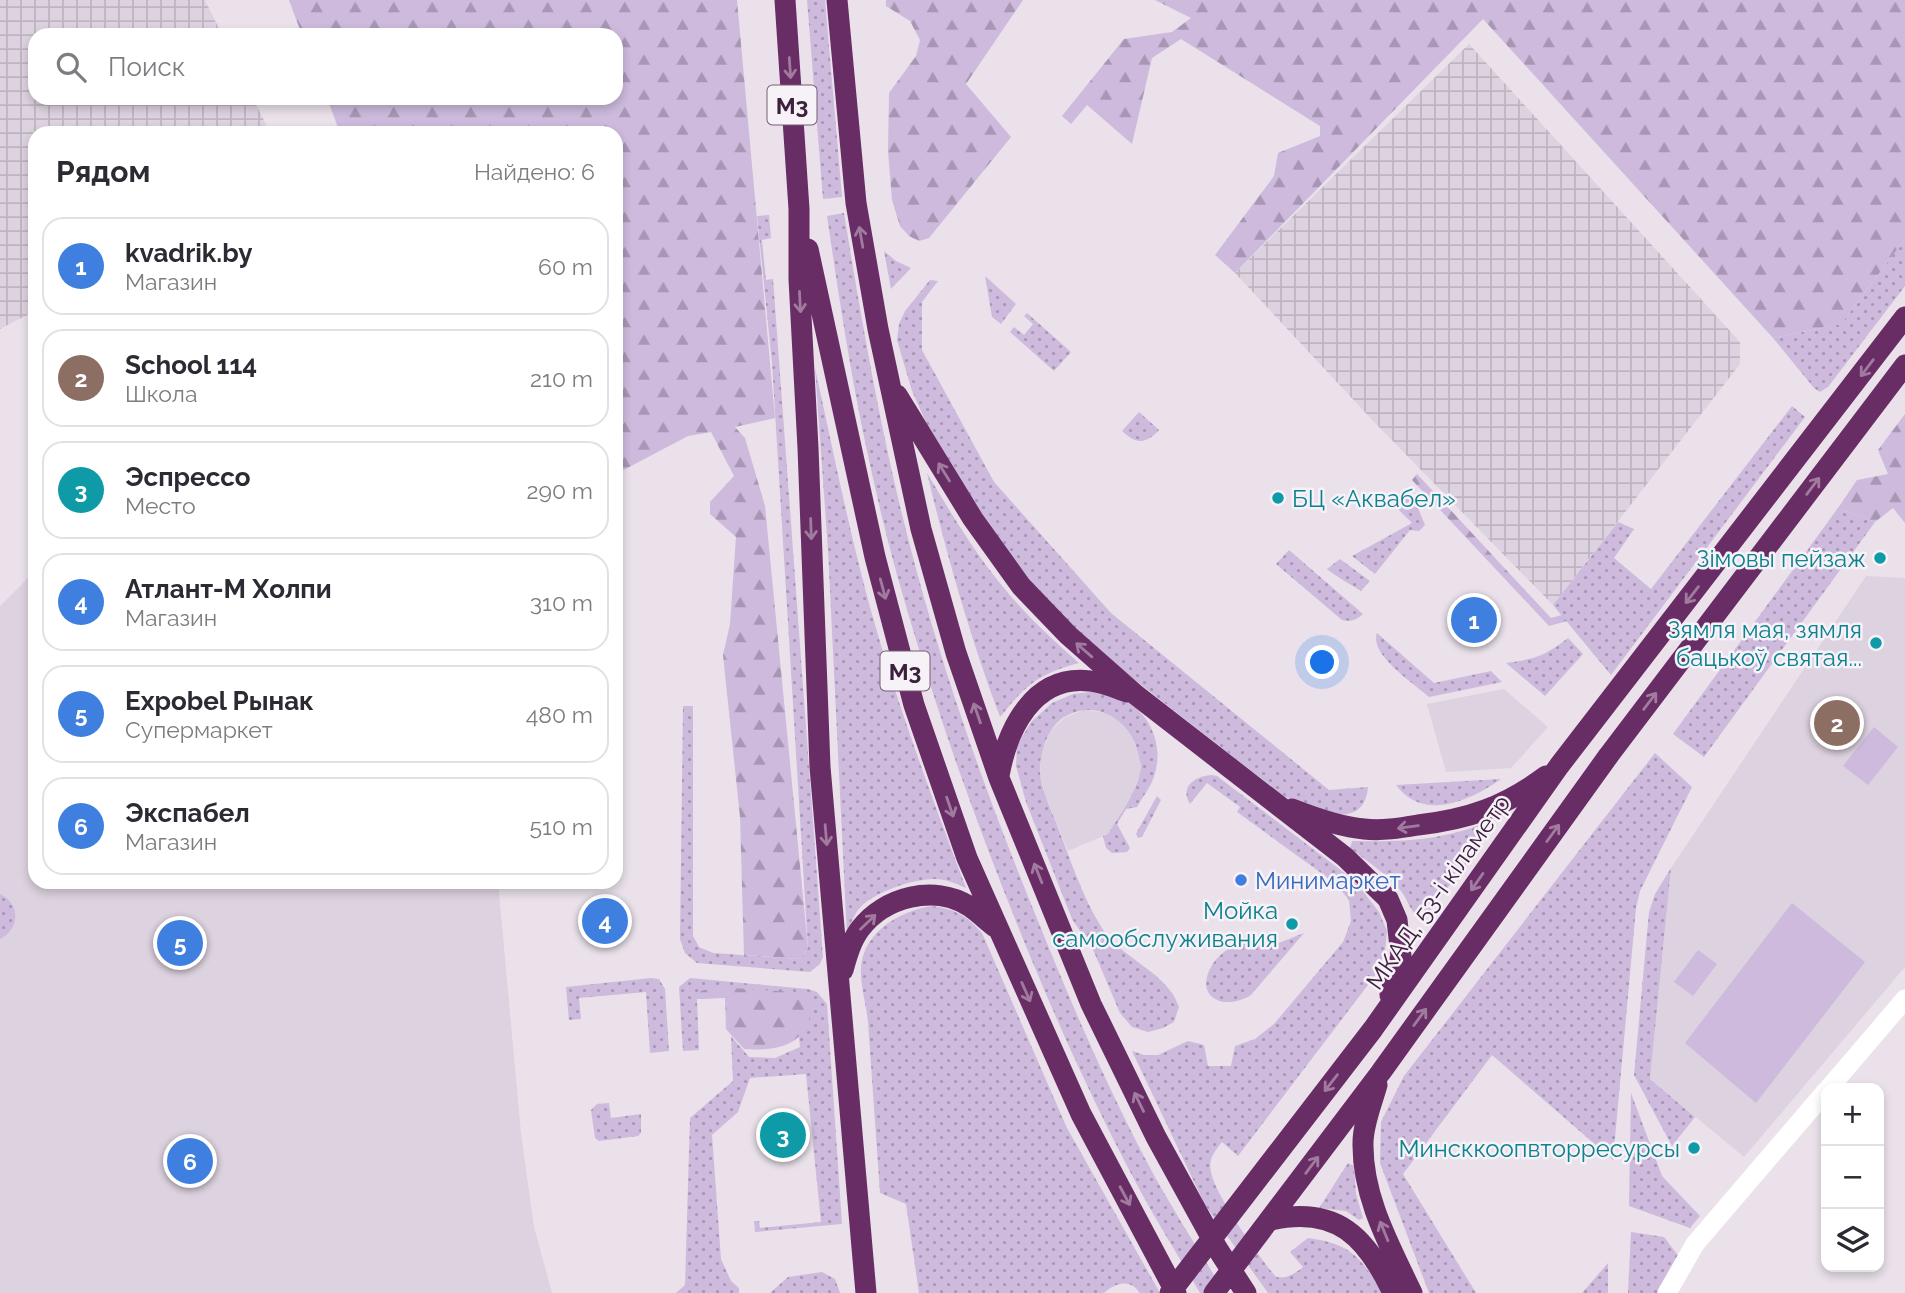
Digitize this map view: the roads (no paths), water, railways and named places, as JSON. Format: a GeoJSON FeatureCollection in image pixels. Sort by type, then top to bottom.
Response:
{"type":"FeatureCollection","features":[{"type":"Feature","properties":{"kind":"highway","name":"М3"},"geometry":{"type":"LineString","coordinates":[[785,0],[799,209],[872,545],[914,705],[967,859],[998,929],[1081,1114],[1176,1293]]}},
{"type":"Feature","properties":{"kind":"highway","name":"М3"},"geometry":{"type":"LineString","coordinates":[[837,0],[856,202],[886,370],[921,528],[956,653],[999,778],[1091,1004],[1156,1137],[1217,1248],[1246,1293]]}},
{"type":"Feature","properties":{"kind":"highway"},"geometry":{"type":"LineString","coordinates":[[799,209],[798,261],[820,767],[866,1293]]}},
{"type":"Feature","properties":{"kind":"highway","name":"МКАД, 53-і кіламетр"},"geometry":{"type":"LineString","coordinates":[[1170,1293],[1373,1029],[1559,766],[1905,317]]}},
{"type":"Feature","properties":{"kind":"highway"},"geometry":{"type":"LineString","coordinates":[[1214,1293],[1381,1072],[1609,755],[1905,365]]}},
{"type":"Feature","properties":{"kind":"highway"},"geometry":{"type":"LineString","coordinates":[[886,370],[897,396],[941,468],[1021,586],[1068,635],[1136,695],[1345,857],[1388,899],[1397,920],[1401,956],[1392,992],[1373,1029]]}},
{"type":"Feature","properties":{"kind":"highway"},"geometry":{"type":"LineString","coordinates":[[999,778],[1005,749],[1015,724],[1025,709],[1045,692],[1071,682],[1090,680],[1136,695]]}},
{"type":"Feature","properties":{"kind":"highway"},"geometry":{"type":"LineString","coordinates":[[1266,798],[1310,816],[1348,826],[1386,830],[1455,821],[1481,813],[1532,786],[1559,766]]}},
{"type":"Feature","properties":{"kind":"highway"},"geometry":{"type":"LineString","coordinates":[[840,982],[848,951],[860,929],[894,902],[912,896],[931,895],[956,901],[968,905],[998,929]]}},
{"type":"Feature","properties":{"kind":"highway"},"geometry":{"type":"LineString","coordinates":[[1381,1072],[1363,1141],[1365,1183],[1384,1233],[1412,1293]]}},
{"type":"Feature","properties":{"kind":"highway"},"geometry":{"type":"LineString","coordinates":[[1271,1220],[1287,1216],[1303,1217],[1348,1229],[1362,1241],[1380,1264],[1393,1293]]}},
{"type":"Feature","properties":{"kind":"street"},"geometry":{"type":"LineString","coordinates":[[1834,1083],[1905,999]]}},
{"type":"Feature","properties":{"kind":"street"},"geometry":{"type":"LineString","coordinates":[[1667,1293],[1695,1244],[1821,1098]]}},
{"type":"Feature","properties":{"kind":"place","name":"БЦ «Аквабел»"},"geometry":{"type":"Point","coordinates":[1278,498]}},
{"type":"Feature","properties":{"kind":"place","name":"Зімовы пейзаж"},"geometry":{"type":"Point","coordinates":[1880,558]}},
{"type":"Feature","properties":{"kind":"place","name":"kvadrik.by"},"geometry":{"type":"Point","coordinates":[1474,620]}},
{"type":"Feature","properties":{"kind":"place","name":"Зямля мая, зямля бацькоў святая..."},"geometry":{"type":"Point","coordinates":[1876,643]}},
{"type":"Feature","properties":{"kind":"place","name":"School 114"},"geometry":{"type":"Point","coordinates":[1837,723]}},
{"type":"Feature","properties":{"kind":"place","name":"Минимаркет"},"geometry":{"type":"Point","coordinates":[1241,880]}},
{"type":"Feature","properties":{"kind":"place","name":"Атлант-М Холпи"},"geometry":{"type":"Point","coordinates":[605,921]}},
{"type":"Feature","properties":{"kind":"place","name":"Мойка самообслуживания"},"geometry":{"type":"Point","coordinates":[1292,924]}},
{"type":"Feature","properties":{"kind":"place","name":"Expobel Рынак"},"geometry":{"type":"Point","coordinates":[180,943]}},
{"type":"Feature","properties":{"kind":"place","name":"Эспрессо"},"geometry":{"type":"Point","coordinates":[783,1135]}},
{"type":"Feature","properties":{"kind":"place","name":"Минсккоопвторресурсы"},"geometry":{"type":"Point","coordinates":[1694,1148]}},
{"type":"Feature","properties":{"kind":"place","name":"Экспабел"},"geometry":{"type":"Point","coordinates":[190,1161]}}]}
